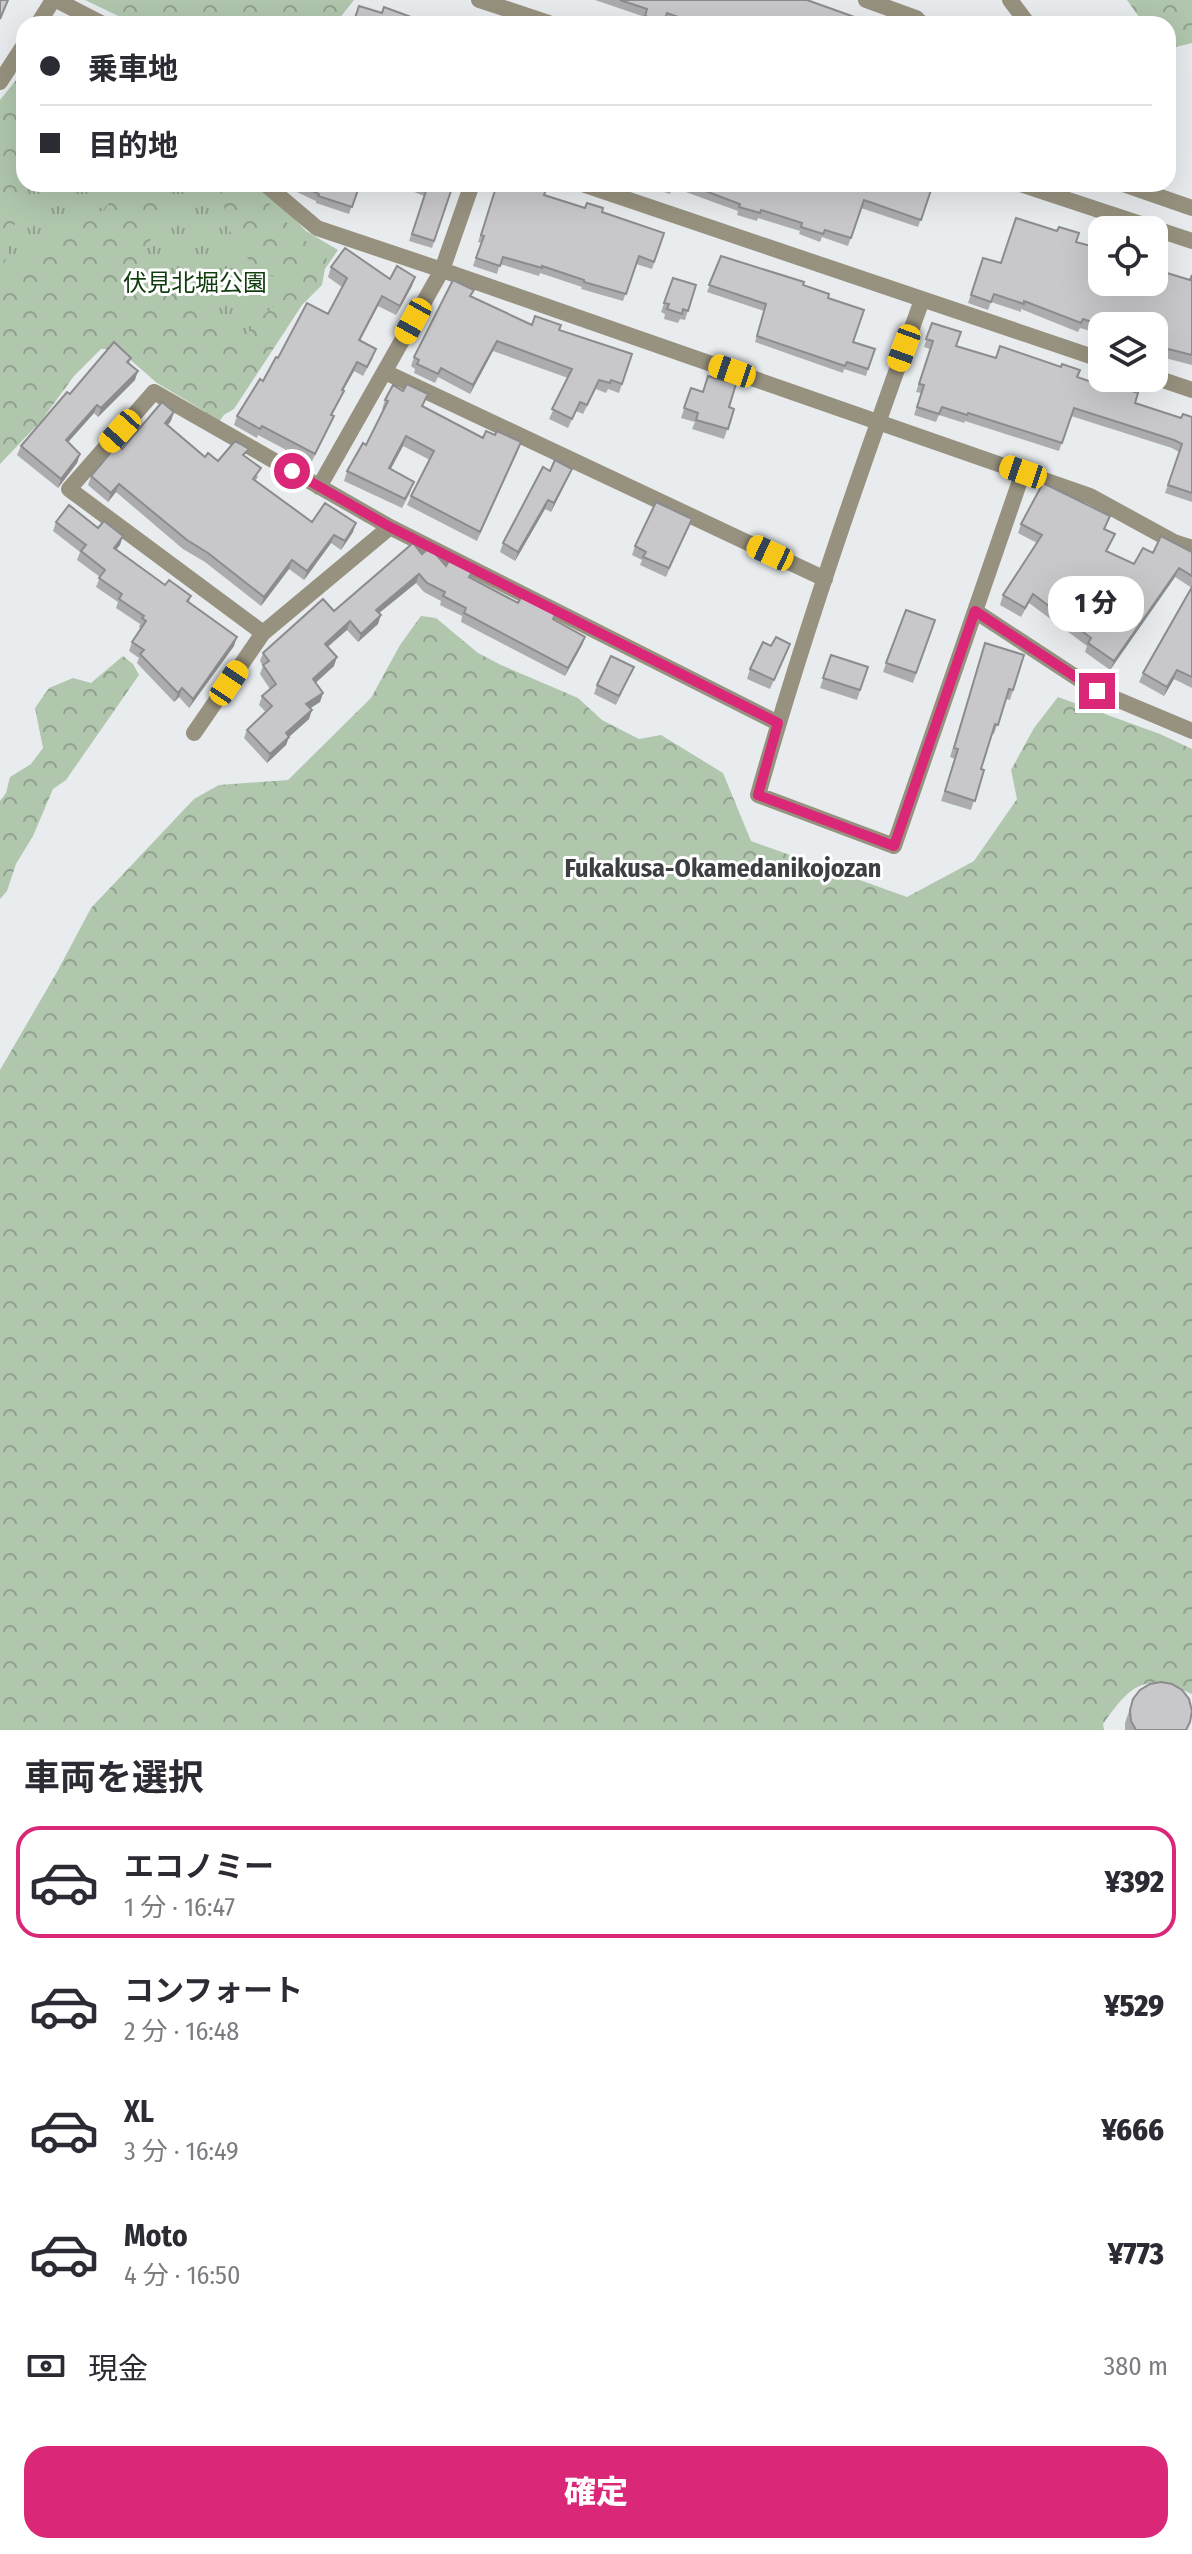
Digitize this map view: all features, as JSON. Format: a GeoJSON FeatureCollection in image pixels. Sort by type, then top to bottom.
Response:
{"type":"FeatureCollection","features":[{"type":"Feature","properties":{"kind":"street"},"geometry":{"type":"LineString","coordinates":[[54,0],[87,16]]}},
{"type":"Feature","properties":{"kind":"street"},"geometry":{"type":"LineString","coordinates":[[479,0],[529,13]]}},
{"type":"Feature","properties":{"kind":"street"},"geometry":{"type":"LineString","coordinates":[[866,0],[910,16]]}},
{"type":"Feature","properties":{"kind":"street"},"geometry":{"type":"LineString","coordinates":[[0,82],[16,57]]}},
{"type":"Feature","properties":{"kind":"street"},"geometry":{"type":"LineString","coordinates":[[274,192],[317,228],[1090,496],[1174,542],[1192,548]]}},
{"type":"Feature","properties":{"kind":"street"},"geometry":{"type":"LineString","coordinates":[[319,487],[442,270],[469,192]]}},
{"type":"Feature","properties":{"kind":"street"},"geometry":{"type":"LineString","coordinates":[[605,192],[1088,355]]}},
{"type":"Feature","properties":{"kind":"street"},"geometry":{"type":"LineString","coordinates":[[1044,192],[1192,241]]}},
{"type":"Feature","properties":{"kind":"street"},"geometry":{"type":"LineString","coordinates":[[1146,192],[1192,208]]}},
{"type":"Feature","properties":{"kind":"street"},"geometry":{"type":"LineString","coordinates":[[922,300],[825,579],[758,795],[894,846],[1023,472]]}},
{"type":"Feature","properties":{"kind":"street"},"geometry":{"type":"LineString","coordinates":[[385,372],[825,579]]}},
{"type":"Feature","properties":{"kind":"street"},"geometry":{"type":"LineString","coordinates":[[1168,382],[1192,390]]}},
{"type":"Feature","properties":{"kind":"street"},"geometry":{"type":"LineString","coordinates":[[263,633],[69,489],[154,392],[390,527],[778,723]]}},
{"type":"Feature","properties":{"kind":"street"},"geometry":{"type":"LineString","coordinates":[[194,733],[263,633],[390,527]]}},
{"type":"Feature","properties":{"kind":"street"},"geometry":{"type":"LineString","coordinates":[[975,611],[1097,691],[1192,731]]}},
{"type":"Feature","properties":{"kind":"green space"},"geometry":{"type":"Polygon","coordinates":[[[85,0],[354,0],[341,16],[118,16],[85,0]]]}},
{"type":"Feature","properties":{"kind":"green space"},"geometry":{"type":"Polygon","coordinates":[[[1127,0],[1192,0],[1192,43],[1176,47],[1176,16],[1138,16],[1127,0]]]}},
{"type":"Feature","properties":{"kind":"green space"},"geometry":{"type":"Polygon","coordinates":[[[16,80],[16,192],[21,192],[5,262],[0,266],[0,100],[16,80]]]}},
{"type":"Feature","properties":{"kind":"green space","name":"伏見北堀公園"},"geometry":{"type":"Polygon","coordinates":[[[0,103],[16,157],[16,192],[269,192],[306,231],[338,250],[219,422],[104,338],[0,456],[0,103]]]}},
{"type":"Feature","properties":{"kind":"green space","name":"伏見北堀公園"},"geometry":{"type":"Polygon","coordinates":[[[117,192],[166,192],[164,210],[146,249],[145,269],[155,287],[193,300],[219,314],[227,321],[239,345],[255,322],[281,301],[294,280],[280,279],[255,270],[227,226],[222,192],[258,192],[300,237],[327,257],[322,285],[302,305],[234,409],[220,417],[157,383],[118,349],[101,349],[74,376],[41,421],[0,464],[0,283],[33,253],[69,229],[89,221],[117,192]]]}},
{"type":"Feature","properties":{"kind":"green space"},"geometry":{"type":"Polygon","coordinates":[[[421,616],[436,618],[478,653],[578,698],[602,720],[639,739],[661,735],[723,773],[751,841],[907,897],[974,861],[1017,799],[1011,770],[1034,728],[1058,697],[1160,734],[1192,749],[1192,1694],[1162,1684],[1140,1686],[1131,1691],[1113,1711],[1103,1724],[1104,1730],[0,1730],[0,1070],[91,908],[194,799],[219,785],[288,780],[371,698],[400,645],[421,616]]]}},
{"type":"Feature","properties":{"kind":"green space"},"geometry":{"type":"Polygon","coordinates":[[[123,656],[133,664],[139,675],[66,780],[53,789],[33,836],[16,864],[7,891],[0,899],[0,801],[6,793],[10,777],[31,764],[43,748],[35,708],[49,688],[73,678],[91,683],[123,656]]]}},
{"type":"Feature","properties":{"kind":"building"},"geometry":{"type":"Polygon","coordinates":[[[0,0],[8,0],[0,19],[0,0]]]}},
{"type":"Feature","properties":{"kind":"building"},"geometry":{"type":"Polygon","coordinates":[[[620,0],[807,0],[852,16],[675,16],[667,13],[666,16],[645,16],[647,9],[620,0]]]}},
{"type":"Feature","properties":{"kind":"building"},"geometry":{"type":"Polygon","coordinates":[[[359,6],[382,13],[384,7],[408,16],[356,16],[359,6]]]}},
{"type":"Feature","properties":{"kind":"building"},"geometry":{"type":"Polygon","coordinates":[[[315,192],[357,192],[352,207],[315,192]]]}},
{"type":"Feature","properties":{"kind":"building"},"geometry":{"type":"Polygon","coordinates":[[[426,192],[451,192],[434,241],[412,234],[426,192]]]}},
{"type":"Feature","properties":{"kind":"building"},"geometry":{"type":"Polygon","coordinates":[[[494,192],[545,192],[544,195],[585,208],[587,203],[603,208],[602,212],[664,233],[654,262],[639,256],[626,294],[542,266],[503,257],[500,266],[476,258],[484,236],[481,235],[494,192]]]}},
{"type":"Feature","properties":{"kind":"building"},"geometry":{"type":"Polygon","coordinates":[[[708,192],[930,192],[921,220],[864,200],[851,238],[825,230],[823,234],[801,227],[802,223],[761,210],[760,213],[739,207],[740,204],[708,192]]]}},
{"type":"Feature","properties":{"kind":"building"},"geometry":{"type":"Polygon","coordinates":[[[1016,218],[1057,231],[1059,227],[1079,233],[1076,242],[1088,245],[1088,296],[1168,296],[1168,273],[1190,280],[1192,275],[1192,355],[1168,349],[1168,312],[1088,312],[1088,321],[1083,319],[1081,323],[1024,301],[1024,304],[994,294],[991,302],[971,295],[983,258],[1001,263],[1016,218]]]}},
{"type":"Feature","properties":{"kind":"building"},"geometry":{"type":"Polygon","coordinates":[[[345,248],[390,279],[397,266],[415,277],[400,306],[382,296],[359,340],[376,349],[367,367],[357,362],[315,454],[237,416],[260,379],[263,381],[278,358],[307,303],[328,314],[347,278],[331,267],[345,248]]]}},
{"type":"Feature","properties":{"kind":"building"},"geometry":{"type":"Polygon","coordinates":[[[721,256],[804,282],[803,285],[829,294],[828,298],[864,310],[853,342],[875,349],[868,369],[847,362],[845,366],[757,336],[766,304],[709,285],[721,256]]]}},
{"type":"Feature","properties":{"kind":"building"},"geometry":{"type":"Polygon","coordinates":[[[673,278],[696,285],[688,311],[683,309],[682,314],[667,309],[669,304],[664,303],[673,278]]]}},
{"type":"Feature","properties":{"kind":"building"},"geometry":{"type":"Polygon","coordinates":[[[453,280],[474,290],[470,296],[532,325],[535,316],[561,325],[559,330],[632,354],[622,384],[599,380],[587,405],[580,402],[572,419],[552,409],[572,369],[497,341],[473,385],[441,368],[438,374],[417,364],[419,360],[414,357],[453,280]]]}},
{"type":"Feature","properties":{"kind":"building"},"geometry":{"type":"Polygon","coordinates":[[[932,323],[961,332],[956,346],[996,358],[1000,346],[1061,367],[1062,364],[1080,370],[1077,377],[1088,381],[1088,392],[1135,392],[1138,393],[1135,403],[1181,418],[1183,414],[1192,417],[1192,493],[1168,485],[1182,444],[1074,408],[1062,443],[968,413],[942,407],[939,414],[917,407],[924,385],[919,384],[933,341],[926,339],[932,323]]]}},
{"type":"Feature","properties":{"kind":"building"},"geometry":{"type":"Polygon","coordinates":[[[114,342],[131,358],[127,362],[138,371],[101,408],[97,405],[66,440],[80,454],[61,479],[21,446],[114,342]]]}},
{"type":"Feature","properties":{"kind":"building"},"geometry":{"type":"Polygon","coordinates":[[[708,376],[736,384],[729,407],[734,409],[728,429],[696,420],[698,413],[684,408],[691,388],[703,392],[708,376]]]}},
{"type":"Feature","properties":{"kind":"building"},"geometry":{"type":"Polygon","coordinates":[[[407,384],[428,394],[422,406],[483,438],[486,431],[495,435],[497,431],[521,442],[480,532],[411,496],[434,451],[406,436],[389,468],[414,482],[405,499],[347,471],[363,443],[366,445],[393,385],[403,391],[407,384]]]}},
{"type":"Feature","properties":{"kind":"building"},"geometry":{"type":"Polygon","coordinates":[[[162,402],[174,412],[165,423],[205,457],[208,453],[218,461],[235,441],[249,449],[243,455],[261,468],[253,479],[312,522],[325,503],[356,523],[345,541],[334,535],[307,571],[292,560],[264,597],[119,484],[111,493],[91,476],[117,445],[122,449],[162,402]]]}},
{"type":"Feature","properties":{"kind":"building"},"geometry":{"type":"Polygon","coordinates":[[[555,460],[572,469],[554,503],[548,500],[518,552],[503,543],[543,467],[550,471],[555,460]]]}},
{"type":"Feature","properties":{"kind":"building"},"geometry":{"type":"Polygon","coordinates":[[[1043,483],[1110,516],[1104,529],[1115,534],[1106,551],[1134,564],[1143,548],[1153,553],[1161,536],[1192,552],[1192,576],[1179,568],[1114,661],[1088,643],[1091,638],[1033,594],[1025,608],[1003,595],[1042,535],[1021,524],[1043,483]]]}},
{"type":"Feature","properties":{"kind":"building"},"geometry":{"type":"Polygon","coordinates":[[[656,502],[692,519],[669,568],[643,557],[646,552],[635,546],[656,502]]]}},
{"type":"Feature","properties":{"kind":"building"},"geometry":{"type":"Polygon","coordinates":[[[69,505],[98,528],[104,521],[123,536],[114,548],[165,585],[169,580],[191,596],[187,601],[237,637],[193,699],[182,688],[178,693],[140,654],[144,650],[132,642],[146,621],[142,618],[144,616],[119,599],[122,594],[99,578],[105,570],[81,551],[86,545],[56,522],[69,505]]]}},
{"type":"Feature","properties":{"kind":"building"},"geometry":{"type":"Polygon","coordinates":[[[413,543],[422,554],[428,549],[432,550],[446,566],[449,560],[472,572],[469,577],[518,603],[522,596],[556,613],[553,619],[585,637],[568,668],[464,613],[466,608],[443,596],[445,592],[427,583],[419,574],[376,610],[381,615],[361,634],[350,621],[325,644],[337,657],[313,679],[323,693],[306,704],[312,710],[286,733],[289,737],[270,754],[247,730],[272,706],[262,696],[276,684],[263,665],[269,661],[263,653],[323,599],[334,611],[413,543]]]}},
{"type":"Feature","properties":{"kind":"building"},"geometry":{"type":"Polygon","coordinates":[[[1192,587],[1192,677],[1177,670],[1167,687],[1143,673],[1192,587]]]}},
{"type":"Feature","properties":{"kind":"building"},"geometry":{"type":"Polygon","coordinates":[[[906,610],[935,620],[916,673],[886,663],[906,610]]]}},
{"type":"Feature","properties":{"kind":"building"},"geometry":{"type":"Polygon","coordinates":[[[776,637],[790,644],[774,680],[750,669],[763,642],[771,646],[776,637]]]}},
{"type":"Feature","properties":{"kind":"building"},"geometry":{"type":"Polygon","coordinates":[[[985,643],[1024,655],[1013,690],[1009,689],[998,725],[995,724],[975,801],[945,791],[958,749],[954,748],[985,643]]]}},
{"type":"Feature","properties":{"kind":"building"},"geometry":{"type":"Polygon","coordinates":[[[831,655],[868,667],[860,690],[823,678],[831,655]]]}},
{"type":"Feature","properties":{"kind":"building"},"geometry":{"type":"Polygon","coordinates":[[[611,656],[634,667],[619,696],[597,685],[611,656]]]}},
{"type":"Feature","properties":{"kind":"building"},"geometry":{"type":"Polygon","coordinates":[[[1161,1682],[1182,1690],[1189,1699],[1192,1711],[1186,1730],[1136,1730],[1131,1721],[1133,1699],[1140,1690],[1161,1682]]]}},
{"type":"Feature","properties":{"kind":"district","name":"Fukakusa-Okamedanikojozan"},"geometry":{"type":"Point","coordinates":[723,868]}},
{"type":"Feature","properties":{"kind":"route"},"geometry":{"type":"LineString","coordinates":[[292,471],[390,527],[778,723],[758,795],[894,846],[975,611],[1097,691]]}}]}
